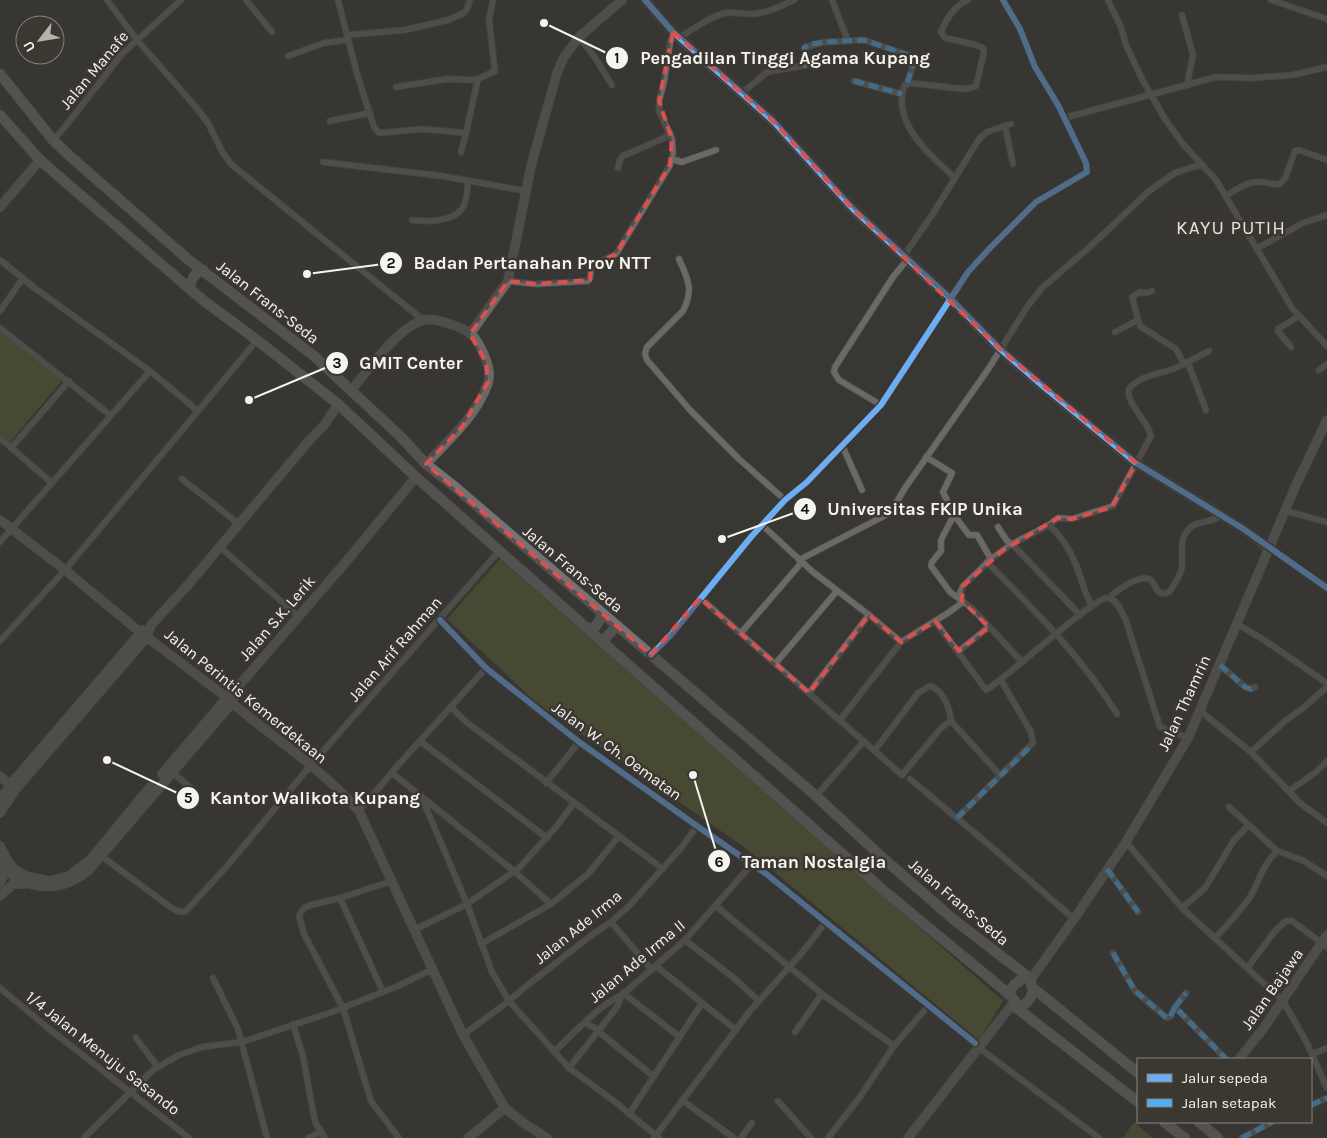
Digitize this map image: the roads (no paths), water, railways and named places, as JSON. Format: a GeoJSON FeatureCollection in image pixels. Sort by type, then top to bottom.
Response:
{"type":"FeatureCollection","features":[{"type":"Feature","properties":{"kind":"main road"},"geometry":{"type":"LineString","coordinates":[[470,334],[508,281],[520,229],[526,191],[543,120],[557,73],[564,57],[579,37],[622,0]]}},
{"type":"Feature","properties":{"kind":"main road"},"geometry":{"type":"LineString","coordinates":[[645,0],[676,35],[773,121],[852,209],[951,299],[1000,349],[1136,463],[1242,528],[1269,548]]}},
{"type":"Feature","properties":{"kind":"main road","name":"Jalan Frans-Seda"},"geometry":{"type":"LineString","coordinates":[[0,74],[53,140],[190,261],[314,356],[401,437],[426,464],[816,796],[953,919],[1030,981],[1137,1072]]}},
{"type":"Feature","properties":{"kind":"main road","name":"Jalan Frans-Seda"},"geometry":{"type":"LineString","coordinates":[[0,115],[40,160],[204,300],[338,404],[416,478],[500,550],[882,889],[1014,1001],[1137,1101]]}},
{"type":"Feature","properties":{"kind":"main road"},"geometry":{"type":"LineString","coordinates":[[0,207],[40,160]]}},
{"type":"Feature","properties":{"kind":"main road"},"geometry":{"type":"LineString","coordinates":[[178,278],[188,272],[191,265],[190,261]]}},
{"type":"Feature","properties":{"kind":"main road"},"geometry":{"type":"LineString","coordinates":[[190,288],[195,274],[203,270]]}},
{"type":"Feature","properties":{"kind":"main road"},"geometry":{"type":"LineString","coordinates":[[351,391],[397,338],[408,328],[423,320],[443,321],[470,334],[476,340],[489,369],[488,382],[478,403],[462,426],[426,464]]}},
{"type":"Feature","properties":{"kind":"main road"},"geometry":{"type":"LineString","coordinates":[[0,801],[325,424],[338,404]]}},
{"type":"Feature","properties":{"kind":"main road","name":"Jalan Thamrin"},"geometry":{"type":"LineString","coordinates":[[1030,981],[1126,842],[1188,738],[1269,548],[1327,420]]}},
{"type":"Feature","properties":{"kind":"main road","name":"Jalan S.K. Lerik"},"geometry":{"type":"LineString","coordinates":[[229,700],[236,689],[416,478]]}},
{"type":"Feature","properties":{"kind":"main road","name":"Jalan Perintis Kemerdekaan"},"geometry":{"type":"LineString","coordinates":[[0,520],[229,700],[350,800],[359,811],[463,1035],[504,1108],[547,1138]]}},
{"type":"Feature","properties":{"kind":"main road"},"geometry":{"type":"LineString","coordinates":[[588,629],[596,626],[603,614]]}},
{"type":"Feature","properties":{"kind":"main road"},"geometry":{"type":"LineString","coordinates":[[604,642],[617,626]]}},
{"type":"Feature","properties":{"kind":"main road"},"geometry":{"type":"LineString","coordinates":[[0,846],[9,863],[20,874],[49,881],[69,876],[99,854],[172,772],[229,700]]}},
{"type":"Feature","properties":{"kind":"main road"},"geometry":{"type":"LineString","coordinates":[[0,896],[13,884],[52,887],[66,884],[88,871],[99,854],[229,700]]}},
{"type":"Feature","properties":{"kind":"main road"},"geometry":{"type":"LineString","coordinates":[[0,776],[13,787]]}},
{"type":"Feature","properties":{"kind":"main road"},"geometry":{"type":"LineString","coordinates":[[0,813],[13,787]]}},
{"type":"Feature","properties":{"kind":"main road"},"geometry":{"type":"LineString","coordinates":[[0,861],[12,876],[31,884]]}},
{"type":"Feature","properties":{"kind":"main road"},"geometry":{"type":"LineString","coordinates":[[0,861],[3,876],[0,883]]}},
{"type":"Feature","properties":{"kind":"main road","name":"Jalan Bajawa"},"geometry":{"type":"LineString","coordinates":[[1240,1058],[1264,1029],[1325,942]]}},
{"type":"Feature","properties":{"kind":"main road"},"geometry":{"type":"LineString","coordinates":[[1030,981],[1029,1001],[1023,1006],[1014,1001],[1008,994],[1010,989],[1030,981]]}},
{"type":"Feature","properties":{"kind":"main road"},"geometry":{"type":"LineString","coordinates":[[908,1138],[977,1045],[1014,1001]]}},
{"type":"Feature","properties":{"kind":"main road"},"geometry":{"type":"LineString","coordinates":[[468,1138],[504,1108]]}},
{"type":"Feature","properties":{"kind":"main road"},"geometry":{"type":"LineString","coordinates":[[1165,1123],[1185,1138]]}},
{"type":"Feature","properties":{"kind":"main road"},"geometry":{"type":"LineString","coordinates":[[1200,1123],[1218,1138]]}},
{"type":"Feature","properties":{"kind":"street"},"geometry":{"type":"LineString","coordinates":[[107,0],[137,40],[195,106],[212,129],[227,159],[239,172],[423,320]]}},
{"type":"Feature","properties":{"kind":"street","name":"Jalan Manafe"},"geometry":{"type":"LineString","coordinates":[[53,140],[122,54],[181,0]]}},
{"type":"Feature","properties":{"kind":"street"},"geometry":{"type":"LineString","coordinates":[[246,0],[272,32]]}},
{"type":"Feature","properties":{"kind":"street"},"geometry":{"type":"LineString","coordinates":[[338,0],[347,37],[376,130],[379,133],[422,129],[466,133]]}},
{"type":"Feature","properties":{"kind":"street"},"geometry":{"type":"LineString","coordinates":[[288,56],[347,37],[406,30],[448,20],[464,13],[470,0]]}},
{"type":"Feature","properties":{"kind":"street"},"geometry":{"type":"LineString","coordinates":[[396,87],[447,79],[478,79],[495,71],[489,20],[492,0],[498,0]]}},
{"type":"Feature","properties":{"kind":"street"},"geometry":{"type":"LineString","coordinates":[[508,281],[536,284],[588,281],[590,278],[590,266],[613,256],[618,251],[664,175],[672,158],[673,145],[660,111],[659,101],[670,43],[676,35],[717,16],[732,12],[752,14],[764,12],[794,0]]}},
{"type":"Feature","properties":{"kind":"street"},"geometry":{"type":"LineString","coordinates":[[832,0],[848,41]]}},
{"type":"Feature","properties":{"kind":"street"},"geometry":{"type":"LineString","coordinates":[[907,84],[913,83],[963,89],[971,88],[978,83],[984,52],[983,48],[945,38],[941,32],[960,2],[968,0]]}},
{"type":"Feature","properties":{"kind":"street"},"geometry":{"type":"LineString","coordinates":[[651,655],[670,636],[751,537],[881,405],[968,272],[1036,202],[1087,172],[1086,163],[1064,118],[1034,67],[1020,29],[1003,0]]}},
{"type":"Feature","properties":{"kind":"street"},"geometry":{"type":"LineString","coordinates":[[1108,0],[1126,45],[1150,95],[1169,125],[1216,180],[1278,286],[1299,316],[1327,346]]}},
{"type":"Feature","properties":{"kind":"street"},"geometry":{"type":"LineString","coordinates":[[1271,0],[1327,19]]}},
{"type":"Feature","properties":{"kind":"street"},"geometry":{"type":"LineString","coordinates":[[1182,15],[1193,55],[1187,85]]}},
{"type":"Feature","properties":{"kind":"street"},"geometry":{"type":"LineString","coordinates":[[579,37],[594,56],[612,85]]}},
{"type":"Feature","properties":{"kind":"street"},"geometry":{"type":"LineString","coordinates":[[742,93],[767,72],[807,65],[805,47],[825,42],[871,41],[890,50],[911,56],[914,62],[907,84],[904,86],[902,110],[918,142],[954,177]]}},
{"type":"Feature","properties":{"kind":"street"},"geometry":{"type":"LineString","coordinates":[[1064,118],[1216,77],[1252,78],[1285,76],[1327,67]]}},
{"type":"Feature","properties":{"kind":"street"},"geometry":{"type":"LineString","coordinates":[[460,152],[478,79]]}},
{"type":"Feature","properties":{"kind":"street"},"geometry":{"type":"LineString","coordinates":[[854,82],[902,94]]}},
{"type":"Feature","properties":{"kind":"street"},"geometry":{"type":"LineString","coordinates":[[330,121],[370,113]]}},
{"type":"Feature","properties":{"kind":"street"},"geometry":{"type":"LineString","coordinates":[[881,405],[839,380],[834,372],[835,367],[979,138],[987,132],[1008,125],[1013,164]]}},
{"type":"Feature","properties":{"kind":"street"},"geometry":{"type":"LineString","coordinates":[[618,168],[622,156],[664,138],[670,133]]}},
{"type":"Feature","properties":{"kind":"street"},"geometry":{"type":"LineString","coordinates":[[672,158],[682,162],[716,150]]}},
{"type":"Feature","properties":{"kind":"street"},"geometry":{"type":"LineString","coordinates":[[1226,196],[1252,182],[1280,184],[1285,178],[1295,151],[1299,150],[1327,160]]}},
{"type":"Feature","properties":{"kind":"street"},"geometry":{"type":"LineString","coordinates":[[323,162],[442,176],[526,191]]}},
{"type":"Feature","properties":{"kind":"street"},"geometry":{"type":"LineString","coordinates":[[741,633],[801,561],[890,513],[1027,307],[1042,288],[1093,244],[1149,191],[1175,173],[1203,165]]}},
{"type":"Feature","properties":{"kind":"street"},"geometry":{"type":"LineString","coordinates":[[412,220],[427,222],[450,216],[460,211],[465,200],[468,182]]}},
{"type":"Feature","properties":{"kind":"street"},"geometry":{"type":"LineString","coordinates":[[1256,249],[1303,223],[1327,215]]}},
{"type":"Feature","properties":{"kind":"street"},"geometry":{"type":"LineString","coordinates":[[679,259],[689,282],[686,305],[683,312],[647,347],[645,354],[647,360],[690,410],[739,459],[786,500]]}},
{"type":"Feature","properties":{"kind":"street"},"geometry":{"type":"LineString","coordinates":[[0,260],[150,371],[198,411]]}},
{"type":"Feature","properties":{"kind":"street"},"geometry":{"type":"LineString","coordinates":[[0,311],[23,278]]}},
{"type":"Feature","properties":{"kind":"street"},"geometry":{"type":"LineString","coordinates":[[1152,291],[1140,292],[1132,297],[1138,320],[1143,329],[1176,349],[1186,364],[1206,410]]}},
{"type":"Feature","properties":{"kind":"street"},"geometry":{"type":"LineString","coordinates":[[1291,347],[1278,332],[1278,329],[1299,316]]}},
{"type":"Feature","properties":{"kind":"street"},"geometry":{"type":"LineString","coordinates":[[1115,332],[1138,320]]}},
{"type":"Feature","properties":{"kind":"street"},"geometry":{"type":"LineString","coordinates":[[0,328],[110,415]]}},
{"type":"Feature","properties":{"kind":"street"},"geometry":{"type":"LineString","coordinates":[[0,641],[65,570],[257,340]]}},
{"type":"Feature","properties":{"kind":"street"},"geometry":{"type":"LineString","coordinates":[[963,602],[960,593],[963,586],[989,561],[1012,544],[1049,525],[1058,518],[1072,519],[1112,507],[1151,436],[1149,428],[1128,397],[1129,389],[1154,374],[1186,364],[1209,351]]}},
{"type":"Feature","properties":{"kind":"street"},"geometry":{"type":"LineString","coordinates":[[1320,370],[1327,364]]}},
{"type":"Feature","properties":{"kind":"street"},"geometry":{"type":"LineString","coordinates":[[0,542],[150,371]]}},
{"type":"Feature","properties":{"kind":"street"},"geometry":{"type":"LineString","coordinates":[[11,448],[69,381]]}},
{"type":"Feature","properties":{"kind":"street"},"geometry":{"type":"LineString","coordinates":[[0,438],[52,483]]}},
{"type":"Feature","properties":{"kind":"street"},"geometry":{"type":"LineString","coordinates":[[842,445],[862,490]]}},
{"type":"Feature","properties":{"kind":"street"},"geometry":{"type":"LineString","coordinates":[[926,457],[952,473],[942,491],[954,515],[968,535],[977,535],[989,561],[1057,633],[1098,685],[1117,714]]}},
{"type":"Feature","properties":{"kind":"street"},"geometry":{"type":"LineString","coordinates":[[182,479],[239,524]]}},
{"type":"Feature","properties":{"kind":"street"},"geometry":{"type":"LineString","coordinates":[[1286,511],[1327,522]]}},
{"type":"Feature","properties":{"kind":"street"},"geometry":{"type":"LineString","coordinates":[[954,515],[941,540],[941,551],[931,566],[950,592],[972,608],[1021,661]]}},
{"type":"Feature","properties":{"kind":"street"},"geometry":{"type":"LineString","coordinates":[[1113,594],[1133,581],[1146,579],[1152,582],[1159,592],[1164,594],[1169,592],[1180,575],[1182,565],[1181,545],[1187,531],[1200,522],[1215,520],[1221,516]]}},
{"type":"Feature","properties":{"kind":"street"},"geometry":{"type":"LineString","coordinates":[[1049,525],[1071,555],[1084,591],[1092,606]]}},
{"type":"Feature","properties":{"kind":"street"},"geometry":{"type":"LineString","coordinates":[[763,526],[801,561],[901,642]]}},
{"type":"Feature","properties":{"kind":"street"},"geometry":{"type":"LineString","coordinates":[[998,527],[1008,541],[1080,615]]}},
{"type":"Feature","properties":{"kind":"street"},"geometry":{"type":"LineString","coordinates":[[220,547],[299,617]]}},
{"type":"Feature","properties":{"kind":"street"},"geometry":{"type":"LineString","coordinates":[[1269,548],[1327,588]]}},
{"type":"Feature","properties":{"kind":"street","name":"Jalan Arif Rahman"},"geometry":{"type":"LineString","coordinates":[[99,854],[169,906],[177,911],[185,912],[233,860],[310,766],[500,550]]}},
{"type":"Feature","properties":{"kind":"street"},"geometry":{"type":"LineString","coordinates":[[774,664],[837,591]]}},
{"type":"Feature","properties":{"kind":"street"},"geometry":{"type":"LineString","coordinates":[[700,598],[902,775],[942,727],[951,720]]}},
{"type":"Feature","properties":{"kind":"street"},"geometry":{"type":"LineString","coordinates":[[936,621],[984,689],[1001,680],[1021,661],[1092,606],[1105,598],[1111,598],[1116,602],[1125,618],[1160,727],[1188,738]]}},
{"type":"Feature","properties":{"kind":"street"},"geometry":{"type":"LineString","coordinates":[[840,720],[901,642],[963,602]]}},
{"type":"Feature","properties":{"kind":"street"},"geometry":{"type":"LineString","coordinates":[[809,693],[869,615]]}},
{"type":"Feature","properties":{"kind":"street","name":"Jalan W. Ch. Oematan"},"geometry":{"type":"LineString","coordinates":[[440,620],[486,668],[579,742],[765,872],[825,923],[977,1045],[1099,1138]]}},
{"type":"Feature","properties":{"kind":"street"},"geometry":{"type":"LineString","coordinates":[[1237,624],[1264,640],[1327,685],[1303,708],[1285,720],[1251,752]]}},
{"type":"Feature","properties":{"kind":"street"},"geometry":{"type":"LineString","coordinates":[[959,651],[990,627]]}},
{"type":"Feature","properties":{"kind":"street"},"geometry":{"type":"LineString","coordinates":[[1220,665],[1245,687],[1251,689],[1255,687]]}},
{"type":"Feature","properties":{"kind":"street"},"geometry":{"type":"LineString","coordinates":[[359,811],[486,668]]}},
{"type":"Feature","properties":{"kind":"street"},"geometry":{"type":"LineString","coordinates":[[957,818],[1033,742],[1031,732],[1001,680]]}},
{"type":"Feature","properties":{"kind":"street"},"geometry":{"type":"LineString","coordinates":[[875,750],[918,693],[930,686],[941,695],[949,709],[951,720],[1000,775]]}},
{"type":"Feature","properties":{"kind":"street"},"geometry":{"type":"LineString","coordinates":[[451,707],[465,721],[546,783],[663,869]]}},
{"type":"Feature","properties":{"kind":"street"},"geometry":{"type":"LineString","coordinates":[[1200,711],[1251,752],[1300,803],[1327,823]]}},
{"type":"Feature","properties":{"kind":"street"},"geometry":{"type":"LineString","coordinates":[[420,741],[547,838]]}},
{"type":"Feature","properties":{"kind":"street"},"geometry":{"type":"LineString","coordinates":[[816,796],[864,741]]}},
{"type":"Feature","properties":{"kind":"street"},"geometry":{"type":"LineString","coordinates":[[546,783],[579,742]]}},
{"type":"Feature","properties":{"kind":"street"},"geometry":{"type":"LineString","coordinates":[[1289,791],[1316,772],[1327,761]]}},
{"type":"Feature","properties":{"kind":"street"},"geometry":{"type":"LineString","coordinates":[[172,772],[194,790],[195,800],[189,807]]}},
{"type":"Feature","properties":{"kind":"street"},"geometry":{"type":"LineString","coordinates":[[392,773],[515,872],[551,904]]}},
{"type":"Feature","properties":{"kind":"street"},"geometry":{"type":"LineString","coordinates":[[910,779],[1074,919]]}},
{"type":"Feature","properties":{"kind":"street"},"geometry":{"type":"LineString","coordinates":[[421,796],[467,904],[492,972],[509,1002],[569,1068],[630,1114],[656,1137],[736,1030],[825,923]]}},
{"type":"Feature","properties":{"kind":"street"},"geometry":{"type":"LineString","coordinates":[[414,930],[467,904],[515,872],[547,838],[574,803]]}},
{"type":"Feature","properties":{"kind":"street"},"geometry":{"type":"LineString","coordinates":[[1229,807],[1277,852]]}},
{"type":"Feature","properties":{"kind":"street","name":"Jalan Ade Irma"},"geometry":{"type":"LineString","coordinates":[[463,1035],[509,1002],[629,906],[681,848],[697,826]]}},
{"type":"Feature","properties":{"kind":"street"},"geometry":{"type":"LineString","coordinates":[[1182,908],[1205,888],[1234,840],[1249,826]]}},
{"type":"Feature","properties":{"kind":"street"},"geometry":{"type":"LineString","coordinates":[[481,944],[551,904],[588,874],[619,836]]}},
{"type":"Feature","properties":{"kind":"street"},"geometry":{"type":"LineString","coordinates":[[1126,842],[1182,908],[1283,1000],[1312,1054],[1327,1088]]}},
{"type":"Feature","properties":{"kind":"street"},"geometry":{"type":"LineString","coordinates":[[1215,938],[1249,898],[1271,858],[1280,850],[1304,861],[1327,876]]}},
{"type":"Feature","properties":{"kind":"street","name":"Jalan Ade Irma II"},"geometry":{"type":"LineString","coordinates":[[554,1052],[584,1023],[614,998],[623,994],[685,940],[752,864]]}},
{"type":"Feature","properties":{"kind":"street"},"geometry":{"type":"LineString","coordinates":[[1107,869],[1138,912]]}},
{"type":"Feature","properties":{"kind":"street"},"geometry":{"type":"LineString","coordinates":[[392,881],[340,898],[311,904],[304,908],[299,916],[307,940],[343,1008],[372,1101],[399,1138]]}},
{"type":"Feature","properties":{"kind":"street"},"geometry":{"type":"LineString","coordinates":[[340,898],[383,992]]}},
{"type":"Feature","properties":{"kind":"street"},"geometry":{"type":"LineString","coordinates":[[716,906],[822,994],[894,1046]]}},
{"type":"Feature","properties":{"kind":"street"},"geometry":{"type":"LineString","coordinates":[[1248,967],[1275,930],[1286,921],[1292,921],[1325,942]]}},
{"type":"Feature","properties":{"kind":"street"},"geometry":{"type":"LineString","coordinates":[[611,922],[654,968],[736,1030]]}},
{"type":"Feature","properties":{"kind":"street"},"geometry":{"type":"LineString","coordinates":[[685,940],[735,978],[759,1001]]}},
{"type":"Feature","properties":{"kind":"street"},"geometry":{"type":"LineString","coordinates":[[1113,953],[1135,991],[1167,1018],[1170,1018],[1175,1007],[1186,993]]}},
{"type":"Feature","properties":{"kind":"street"},"geometry":{"type":"LineString","coordinates":[[84,1138],[158,1066],[179,1055],[202,1047],[242,1042],[343,1008],[433,969]]}},
{"type":"Feature","properties":{"kind":"street"},"geometry":{"type":"LineString","coordinates":[[213,978],[233,1016],[242,1042],[267,1138]]}},
{"type":"Feature","properties":{"kind":"street","name":"1/4 Jalan Menuju Sasando"},"geometry":{"type":"LineString","coordinates":[[0,988],[189,1138]]}},
{"type":"Feature","properties":{"kind":"street"},"geometry":{"type":"LineString","coordinates":[[569,1068],[617,1007],[623,994],[680,1037]]}},
{"type":"Feature","properties":{"kind":"street"},"geometry":{"type":"LineString","coordinates":[[795,1032],[822,994]]}},
{"type":"Feature","properties":{"kind":"street"},"geometry":{"type":"LineString","coordinates":[[630,1114],[702,1003]]}},
{"type":"Feature","properties":{"kind":"street"},"geometry":{"type":"LineString","coordinates":[[828,1138],[860,1096],[894,1046],[929,1005]]}},
{"type":"Feature","properties":{"kind":"street"},"geometry":{"type":"LineString","coordinates":[[1175,1007],[1225,1058]]}},
{"type":"Feature","properties":{"kind":"street"},"geometry":{"type":"LineString","coordinates":[[584,1023],[598,1031],[653,1076]]}},
{"type":"Feature","properties":{"kind":"street"},"geometry":{"type":"LineString","coordinates":[[293,1024],[303,1056],[315,1122],[325,1138]]}},
{"type":"Feature","properties":{"kind":"street"},"geometry":{"type":"LineString","coordinates":[[136,1038],[158,1066]]}},
{"type":"Feature","properties":{"kind":"street"},"geometry":{"type":"LineString","coordinates":[[1312,1054],[1327,1048]]}},
{"type":"Feature","properties":{"kind":"street"},"geometry":{"type":"LineString","coordinates":[[1312,1105],[1327,1098]]}},
{"type":"Feature","properties":{"kind":"street"},"geometry":{"type":"LineString","coordinates":[[682,1100],[734,1138]]}},
{"type":"Feature","properties":{"kind":"street"},"geometry":{"type":"LineString","coordinates":[[778,1101],[811,1138]]}},
{"type":"Feature","properties":{"kind":"street"},"geometry":{"type":"LineString","coordinates":[[741,1138],[752,1123]]}},
{"type":"Feature","properties":{"kind":"street"},"geometry":{"type":"LineString","coordinates":[[1242,1138],[1270,1123]]}},
{"type":"Feature","properties":{"kind":"street"},"geometry":{"type":"LineString","coordinates":[[308,1138],[321,1132]]}},
{"type":"Feature","properties":{"kind":"place","name":"Pengadilan Tinggi Agama Kupang"},"geometry":{"type":"Point","coordinates":[544,23]}},
{"type":"Feature","properties":{"kind":"place","name":"Badan Pertanahan Prov NTT"},"geometry":{"type":"Point","coordinates":[307,274]}},
{"type":"Feature","properties":{"kind":"place","name":"GMIT Center"},"geometry":{"type":"Point","coordinates":[249,400]}},
{"type":"Feature","properties":{"kind":"place","name":"Universitas FKIP Unika"},"geometry":{"type":"Point","coordinates":[722,539]}},
{"type":"Feature","properties":{"kind":"place","name":"Kantor Walikota Kupang"},"geometry":{"type":"Point","coordinates":[107,760]}},
{"type":"Feature","properties":{"kind":"place","name":"Taman Nostalgia"},"geometry":{"type":"Point","coordinates":[693,775]}},
{"type":"Feature","properties":{"kind":"district","name":"KAYU PUTIH"},"geometry":{"type":"Point","coordinates":[1231,228]}}]}
